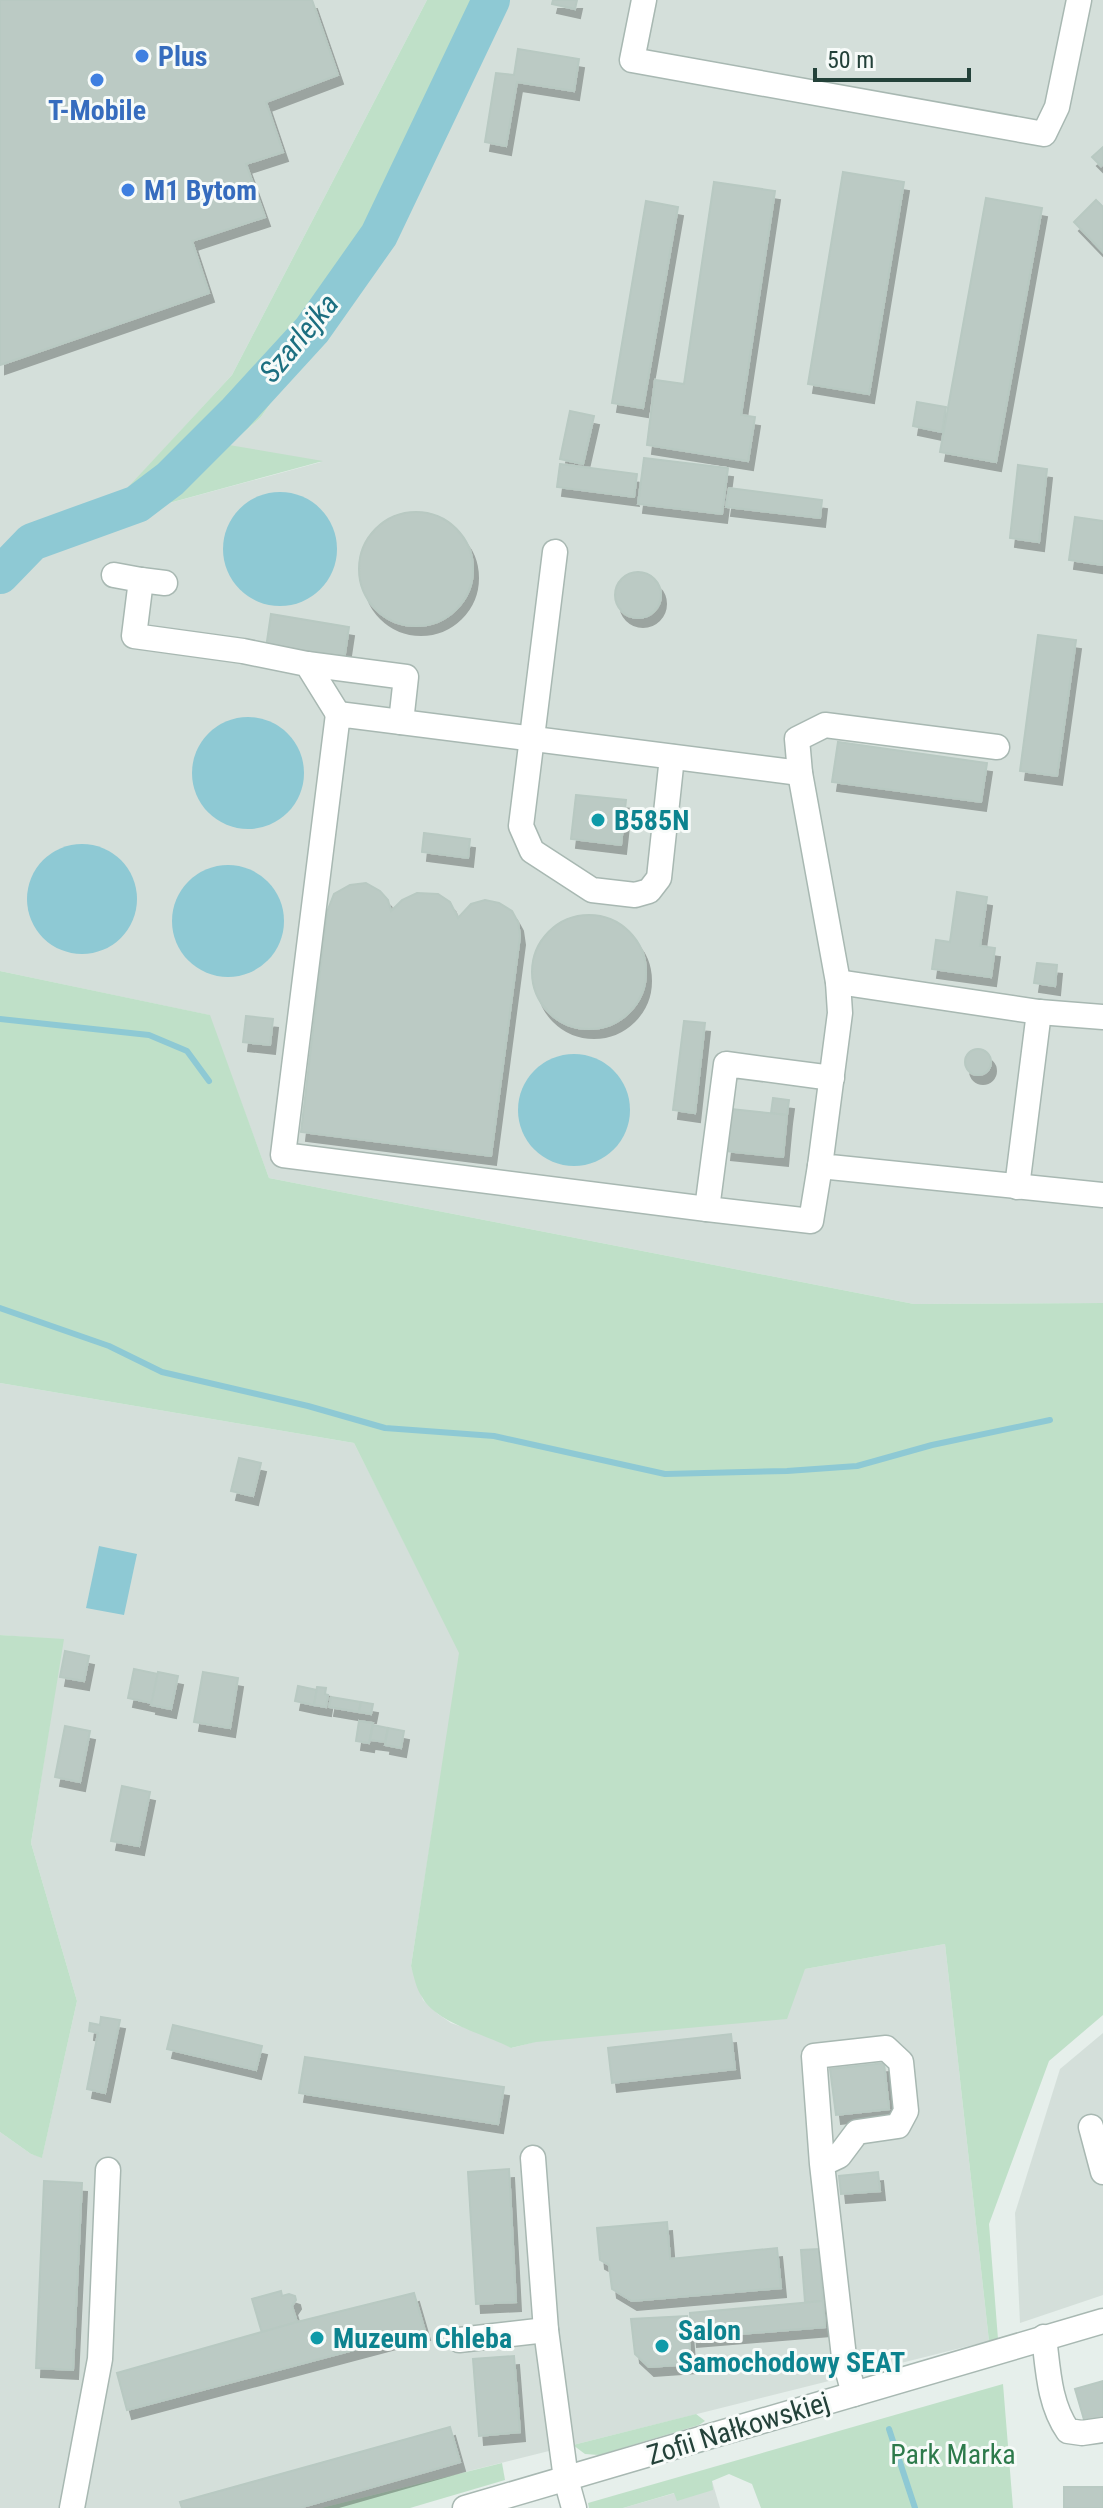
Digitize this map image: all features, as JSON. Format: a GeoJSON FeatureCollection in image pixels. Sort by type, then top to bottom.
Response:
{"type":"FeatureCollection","features":[{"type":"Feature","properties":{"kind":"street"},"geometry":{"type":"LineString","coordinates":[[644,0],[632,60],[1044,134],[1057,107],[1079,0]]}},
{"type":"Feature","properties":{"kind":"street"},"geometry":{"type":"LineString","coordinates":[[555,552],[521,826],[532,851],[592,890],[635,895],[649,891],[659,878],[672,757]]}},
{"type":"Feature","properties":{"kind":"street"},"geometry":{"type":"LineString","coordinates":[[114,575],[153,581],[134,636],[406,677],[401,722]]}},
{"type":"Feature","properties":{"kind":"street"},"geometry":{"type":"LineString","coordinates":[[307,664],[338,714],[283,1155],[707,1209],[811,1221],[840,1013],[838,982],[800,773],[797,739],[825,725],[997,747]]}},
{"type":"Feature","properties":{"kind":"street"},"geometry":{"type":"LineString","coordinates":[[338,714],[800,773]]}},
{"type":"Feature","properties":{"kind":"street"},"geometry":{"type":"LineString","coordinates":[[838,982],[1039,1012],[1103,1017]]}},
{"type":"Feature","properties":{"kind":"street"},"geometry":{"type":"LineString","coordinates":[[1017,1187],[1039,1012]]}},
{"type":"Feature","properties":{"kind":"street"},"geometry":{"type":"LineString","coordinates":[[707,1209],[726,1064],[832,1078]]}},
{"type":"Feature","properties":{"kind":"street"},"geometry":{"type":"LineString","coordinates":[[820,1166],[1103,1195]]}},
{"type":"Feature","properties":{"kind":"street"},"geometry":{"type":"LineString","coordinates":[[822,2164],[839,2156],[857,2132],[898,2126],[906,2111],[901,2062],[886,2048],[814,2056],[822,2164],[844,2357],[854,2394]]}},
{"type":"Feature","properties":{"kind":"street"},"geometry":{"type":"LineString","coordinates":[[1091,2127],[1103,2172]]}},
{"type":"Feature","properties":{"kind":"street"},"geometry":{"type":"LineString","coordinates":[[533,2158],[546,2330],[566,2479],[574,2508]]}},
{"type":"Feature","properties":{"kind":"street"},"geometry":{"type":"LineString","coordinates":[[72,2508],[100,2359],[108,2170]]}},
{"type":"Feature","properties":{"kind":"street","name":"Zofii Nałkowskiej"},"geometry":{"type":"LineString","coordinates":[[465,2508],[1103,2321]]}},
{"type":"Feature","properties":{"kind":"street"},"geometry":{"type":"LineString","coordinates":[[459,2340],[546,2330]]}},
{"type":"Feature","properties":{"kind":"street"},"geometry":{"type":"LineString","coordinates":[[1044,2337],[1058,2417],[1068,2431],[1100,2435]]}},
{"type":"Feature","properties":{"kind":"shaded area"},"geometry":{"type":"Polygon","coordinates":[[[0,0],[427,0],[232,375],[105,513],[0,550],[0,0]]]}},
{"type":"Feature","properties":{"kind":"shaded area"},"geometry":{"type":"Polygon","coordinates":[[[503,0],[1103,0],[1103,1303],[914,1304],[269,1178],[209,1015],[0,971],[0,590],[41,551],[118,517],[321,462],[228,446],[261,417],[425,179],[503,0]]]}},
{"type":"Feature","properties":{"kind":"shaded area"},"geometry":{"type":"Polygon","coordinates":[[[0,1383],[354,1443],[460,1653],[411,1966],[423,2000],[451,2023],[512,2048],[805,1969],[945,1944],[989,2341],[321,2508],[0,2508],[0,2132],[31,2154],[42,2157],[77,2001],[31,1843],[63,1640],[0,1635],[0,1383]]]}},
{"type":"Feature","properties":{"kind":"shaded area"},"geometry":{"type":"Polygon","coordinates":[[[1103,2033],[1103,2295],[1020,2323],[1015,2213],[1060,2069],[1103,2033]]]}},
{"type":"Feature","properties":{"kind":"shaded area"},"geometry":{"type":"Polygon","coordinates":[[[712,2481],[720,2508],[623,2508],[675,2493],[712,2481]]]}},
{"type":"Feature","properties":{"kind":"green space"},"geometry":{"type":"Polygon","coordinates":[[[427,0],[503,0],[425,179],[261,417],[229,445],[323,461],[118,517],[42,551],[0,590],[0,550],[105,512],[232,375],[427,0]]]}},
{"type":"Feature","properties":{"kind":"green space"},"geometry":{"type":"Polygon","coordinates":[[[0,971],[210,1015],[269,1178],[914,1304],[1103,1303],[1103,2015],[1049,2061],[989,2224],[998,2339],[989,2341],[945,1944],[805,1969],[787,2019],[536,2042],[511,2048],[449,2021],[422,1997],[411,1966],[459,1653],[354,1443],[0,1383],[0,971]]]}},
{"type":"Feature","properties":{"kind":"green space"},"geometry":{"type":"Polygon","coordinates":[[[0,1635],[64,1639],[31,1843],[77,2001],[42,2158],[0,2132],[0,1635]]]}},
{"type":"Feature","properties":{"kind":"green space","name":"Park Marka"},"geometry":{"type":"Polygon","coordinates":[[[1003,2384],[1013,2508],[761,2508],[752,2484],[729,2474],[712,2481],[713,2490],[677,2501],[674,2493],[623,2508],[589,2508],[588,2503],[1003,2384]]]}},
{"type":"Feature","properties":{"kind":"green space"},"geometry":{"type":"Polygon","coordinates":[[[696,2414],[705,2421],[599,2455],[585,2454],[573,2445],[696,2414]]]}},
{"type":"Feature","properties":{"kind":"green space"},"geometry":{"type":"Polygon","coordinates":[[[502,2463],[505,2480],[410,2508],[321,2508],[502,2463]]]}},
{"type":"Feature","properties":{"kind":"water"},"geometry":{"type":"Polygon","coordinates":[[[280,492],[302,497],[320,509],[332,527],[337,549],[332,571],[320,589],[302,601],[280,606],[258,601],[240,589],[228,571],[223,549],[228,527],[240,509],[258,497],[280,492]]]}},
{"type":"Feature","properties":{"kind":"water"},"geometry":{"type":"Polygon","coordinates":[[[248,717],[269,722],[287,734],[299,752],[304,773],[299,794],[287,812],[269,824],[248,829],[227,824],[209,812],[197,794],[192,773],[197,752],[209,734],[227,722],[248,717]]]}},
{"type":"Feature","properties":{"kind":"water"},"geometry":{"type":"Polygon","coordinates":[[[82,844],[103,848],[121,860],[133,878],[137,899],[133,920],[121,938],[103,950],[82,954],[61,950],[43,938],[31,920],[27,899],[31,878],[43,860],[61,848],[82,844]]]}},
{"type":"Feature","properties":{"kind":"water"},"geometry":{"type":"Polygon","coordinates":[[[228,865],[250,869],[268,881],[280,899],[284,921],[280,943],[268,961],[250,973],[228,977],[206,973],[188,961],[176,943],[172,921],[176,899],[188,881],[206,869],[228,865]]]}},
{"type":"Feature","properties":{"kind":"water"},"geometry":{"type":"Polygon","coordinates":[[[574,1054],[596,1058],[614,1070],[626,1088],[630,1110],[626,1132],[614,1150],[596,1162],[574,1166],[552,1162],[534,1150],[522,1132],[518,1110],[522,1088],[534,1070],[552,1058],[574,1054]]]}},
{"type":"Feature","properties":{"kind":"water"},"geometry":{"type":"Polygon","coordinates":[[[99,1546],[137,1554],[124,1615],[86,1608],[99,1546]]]}},
{"type":"Feature","properties":{"kind":"building","name":"M1 Bytom"},"geometry":{"type":"Polygon","coordinates":[[[0,0],[312,0],[338,75],[266,102],[283,152],[246,164],[265,217],[192,241],[209,293],[0,365],[0,0]]]}},
{"type":"Feature","properties":{"kind":"building"},"geometry":{"type":"Polygon","coordinates":[[[553,0],[577,0],[575,9],[552,4],[553,0]]]}},
{"type":"Feature","properties":{"kind":"building"},"geometry":{"type":"Polygon","coordinates":[[[518,49],[579,59],[574,91],[517,82],[506,146],[485,142],[496,73],[514,75],[518,49]]]}},
{"type":"Feature","properties":{"kind":"building"},"geometry":{"type":"Polygon","coordinates":[[[1103,147],[1103,164],[1101,166],[1092,157],[1103,147]]]}},
{"type":"Feature","properties":{"kind":"building"},"geometry":{"type":"Polygon","coordinates":[[[843,172],[904,182],[869,394],[808,384],[843,172]]]}},
{"type":"Feature","properties":{"kind":"building"},"geometry":{"type":"Polygon","coordinates":[[[714,182],[775,191],[741,415],[755,417],[748,461],[647,445],[655,380],[684,384],[714,182]]]}},
{"type":"Feature","properties":{"kind":"building"},"geometry":{"type":"Polygon","coordinates":[[[986,198],[1042,208],[996,462],[940,452],[986,198]]]}},
{"type":"Feature","properties":{"kind":"building"},"geometry":{"type":"Polygon","coordinates":[[[1096,200],[1103,207],[1103,252],[1074,222],[1096,200]]]}},
{"type":"Feature","properties":{"kind":"building"},"geometry":{"type":"Polygon","coordinates":[[[646,201],[678,207],[643,408],[612,403],[646,201]]]}},
{"type":"Feature","properties":{"kind":"building"},"geometry":{"type":"Polygon","coordinates":[[[917,402],[946,407],[942,432],[913,426],[917,402]]]}},
{"type":"Feature","properties":{"kind":"building"},"geometry":{"type":"Polygon","coordinates":[[[570,411],[594,416],[583,464],[560,459],[570,411]]]}},
{"type":"Feature","properties":{"kind":"building"},"geometry":{"type":"Polygon","coordinates":[[[644,458],[728,468],[722,514],[638,504],[644,458]]]}},
{"type":"Feature","properties":{"kind":"building"},"geometry":{"type":"Polygon","coordinates":[[[560,464],[637,474],[634,497],[557,487],[560,464]]]}},
{"type":"Feature","properties":{"kind":"building"},"geometry":{"type":"Polygon","coordinates":[[[1018,465],[1047,469],[1039,542],[1010,538],[1018,465]]]}},
{"type":"Feature","properties":{"kind":"building"},"geometry":{"type":"Polygon","coordinates":[[[729,488],[822,500],[820,518],[726,507],[729,488]]]}},
{"type":"Feature","properties":{"kind":"building"},"geometry":{"type":"Polygon","coordinates":[[[416,512],[438,516],[457,528],[469,547],[473,569],[469,591],[457,610],[438,622],[416,626],[394,622],[375,610],[363,591],[359,569],[363,547],[375,528],[394,516],[416,512]]]}},
{"type":"Feature","properties":{"kind":"building"},"geometry":{"type":"Polygon","coordinates":[[[1075,517],[1103,521],[1103,565],[1069,560],[1075,517]]]}},
{"type":"Feature","properties":{"kind":"building"},"geometry":{"type":"Polygon","coordinates":[[[638,572],[654,579],[661,595],[654,611],[638,618],[622,611],[615,595],[622,579],[638,572]]]}},
{"type":"Feature","properties":{"kind":"building"},"geometry":{"type":"Polygon","coordinates":[[[271,614],[349,627],[344,660],[266,648],[271,614]]]}},
{"type":"Feature","properties":{"kind":"building"},"geometry":{"type":"Polygon","coordinates":[[[1038,635],[1076,640],[1057,776],[1020,771],[1038,635]]]}},
{"type":"Feature","properties":{"kind":"building"},"geometry":{"type":"Polygon","coordinates":[[[838,742],[987,763],[981,802],[832,782],[838,742]]]}},
{"type":"Feature","properties":{"kind":"building","name":"B585N"},"geometry":{"type":"Polygon","coordinates":[[[576,795],[626,800],[621,845],[571,839],[576,795]]]}},
{"type":"Feature","properties":{"kind":"building"},"geometry":{"type":"Polygon","coordinates":[[[424,833],[470,839],[468,858],[422,852],[424,833]]]}},
{"type":"Feature","properties":{"kind":"building"},"geometry":{"type":"Polygon","coordinates":[[[366,883],[380,891],[388,900],[391,911],[402,900],[417,893],[438,894],[450,902],[458,918],[471,904],[485,900],[499,903],[512,911],[518,922],[520,936],[491,1156],[301,1132],[327,912],[334,894],[350,885],[366,883]]]}},
{"type":"Feature","properties":{"kind":"building"},"geometry":{"type":"Polygon","coordinates":[[[957,892],[987,897],[980,946],[995,948],[991,977],[932,969],[936,940],[950,942],[957,892]]]}},
{"type":"Feature","properties":{"kind":"building"},"geometry":{"type":"Polygon","coordinates":[[[589,915],[611,919],[630,931],[642,950],[646,972],[642,994],[630,1013],[611,1025],[589,1029],[567,1025],[548,1013],[536,994],[532,972],[536,950],[548,931],[567,919],[589,915]]]}},
{"type":"Feature","properties":{"kind":"building"},"geometry":{"type":"Polygon","coordinates":[[[1037,963],[1057,965],[1055,986],[1034,983],[1037,963]]]}},
{"type":"Feature","properties":{"kind":"building"},"geometry":{"type":"Polygon","coordinates":[[[246,1016],[273,1019],[270,1045],[243,1042],[246,1016]]]}},
{"type":"Feature","properties":{"kind":"building"},"geometry":{"type":"Polygon","coordinates":[[[684,1021],[705,1023],[695,1113],[673,1110],[684,1021]]]}},
{"type":"Feature","properties":{"kind":"building"},"geometry":{"type":"Polygon","coordinates":[[[978,1049],[987,1053],[991,1062],[987,1071],[978,1075],[969,1071],[965,1062],[969,1053],[978,1049]]]}},
{"type":"Feature","properties":{"kind":"building"},"geometry":{"type":"Polygon","coordinates":[[[773,1098],[789,1100],[787,1115],[771,1113],[773,1098]]]}},
{"type":"Feature","properties":{"kind":"building"},"geometry":{"type":"Polygon","coordinates":[[[731,1109],[787,1115],[783,1157],[726,1151],[731,1109]]]}},
{"type":"Feature","properties":{"kind":"building"},"geometry":{"type":"Polygon","coordinates":[[[239,1458],[261,1463],[253,1496],[231,1491],[239,1458]]]}},
{"type":"Feature","properties":{"kind":"building"},"geometry":{"type":"Polygon","coordinates":[[[65,1651],[89,1656],[84,1681],[60,1677],[65,1651]]]}},
{"type":"Feature","properties":{"kind":"building"},"geometry":{"type":"Polygon","coordinates":[[[134,1669],[158,1674],[152,1703],[128,1698],[134,1669]]]}},
{"type":"Feature","properties":{"kind":"building"},"geometry":{"type":"Polygon","coordinates":[[[158,1672],[178,1676],[171,1709],[151,1705],[158,1672]]]}},
{"type":"Feature","properties":{"kind":"building"},"geometry":{"type":"Polygon","coordinates":[[[203,1672],[238,1678],[230,1728],[194,1722],[203,1672]]]}},
{"type":"Feature","properties":{"kind":"building"},"geometry":{"type":"Polygon","coordinates":[[[298,1686],[317,1690],[314,1705],[295,1701],[298,1686]]]}},
{"type":"Feature","properties":{"kind":"building"},"geometry":{"type":"Polygon","coordinates":[[[317,1687],[326,1688],[326,1707],[314,1705],[317,1687]]]}},
{"type":"Feature","properties":{"kind":"building"},"geometry":{"type":"Polygon","coordinates":[[[331,1697],[361,1702],[359,1712],[329,1707],[331,1697]]]}},
{"type":"Feature","properties":{"kind":"building"},"geometry":{"type":"Polygon","coordinates":[[[361,1702],[373,1704],[371,1714],[359,1712],[361,1702]]]}},
{"type":"Feature","properties":{"kind":"building"},"geometry":{"type":"Polygon","coordinates":[[[359,1721],[373,1723],[369,1743],[356,1741],[359,1721]]]}},
{"type":"Feature","properties":{"kind":"building"},"geometry":{"type":"Polygon","coordinates":[[[373,1725],[388,1728],[385,1742],[370,1740],[373,1725]]]}},
{"type":"Feature","properties":{"kind":"building"},"geometry":{"type":"Polygon","coordinates":[[[65,1726],[90,1731],[80,1782],[55,1777],[65,1726]]]}},
{"type":"Feature","properties":{"kind":"building"},"geometry":{"type":"Polygon","coordinates":[[[388,1728],[404,1731],[401,1748],[385,1745],[388,1728]]]}},
{"type":"Feature","properties":{"kind":"building"},"geometry":{"type":"Polygon","coordinates":[[[122,1786],[150,1792],[139,1846],[111,1841],[122,1786]]]}},
{"type":"Feature","properties":{"kind":"building"},"geometry":{"type":"Polygon","coordinates":[[[101,2017],[120,2020],[105,2093],[87,2089],[98,2033],[89,2031],[90,2023],[100,2025],[101,2017]]]}},
{"type":"Feature","properties":{"kind":"building"},"geometry":{"type":"Polygon","coordinates":[[[173,2025],[262,2046],[256,2070],[167,2049],[173,2025]]]}},
{"type":"Feature","properties":{"kind":"building"},"geometry":{"type":"Polygon","coordinates":[[[731,2034],[735,2069],[612,2083],[608,2048],[731,2034]]]}},
{"type":"Feature","properties":{"kind":"building"},"geometry":{"type":"Polygon","coordinates":[[[305,2057],[504,2087],[498,2124],[299,2093],[305,2057]]]}},
{"type":"Feature","properties":{"kind":"building"},"geometry":{"type":"Polygon","coordinates":[[[884,2063],[889,2109],[836,2115],[830,2069],[884,2063]]]}},
{"type":"Feature","properties":{"kind":"building"},"geometry":{"type":"Polygon","coordinates":[[[509,2169],[516,2302],[476,2304],[468,2172],[509,2169]]]}},
{"type":"Feature","properties":{"kind":"building"},"geometry":{"type":"Polygon","coordinates":[[[878,2172],[880,2191],[841,2194],[839,2176],[878,2172]]]}},
{"type":"Feature","properties":{"kind":"building"},"geometry":{"type":"Polygon","coordinates":[[[44,2181],[82,2183],[73,2370],[36,2368],[44,2181]]]}},
{"type":"Feature","properties":{"kind":"building"},"geometry":{"type":"Polygon","coordinates":[[[667,2222],[670,2259],[777,2248],[781,2288],[632,2301],[612,2289],[609,2265],[600,2260],[597,2228],[667,2222]]]}},
{"type":"Feature","properties":{"kind":"building"},"geometry":{"type":"Polygon","coordinates":[[[819,2249],[823,2301],[805,2302],[801,2250],[819,2249]]]}},
{"type":"Feature","properties":{"kind":"building"},"geometry":{"type":"Polygon","coordinates":[[[281,2291],[282,2296],[295,2296],[292,2306],[297,2322],[262,2333],[252,2299],[281,2291]]]}},
{"type":"Feature","properties":{"kind":"building"},"geometry":{"type":"Polygon","coordinates":[[[414,2293],[425,2331],[127,2410],[117,2373],[297,2322],[414,2293]]]}},
{"type":"Feature","properties":{"kind":"building"},"geometry":{"type":"Polygon","coordinates":[[[823,2301],[825,2327],[692,2338],[690,2313],[823,2301]]]}},
{"type":"Feature","properties":{"kind":"building","name":"Salon Samochodowy SEAT"},"geometry":{"type":"Polygon","coordinates":[[[687,2316],[691,2364],[649,2367],[635,2354],[631,2319],[687,2316]]]}},
{"type":"Feature","properties":{"kind":"building"},"geometry":{"type":"Polygon","coordinates":[[[514,2356],[520,2432],[479,2436],[473,2359],[514,2356]]]}},
{"type":"Feature","properties":{"kind":"building"},"geometry":{"type":"Polygon","coordinates":[[[1103,2381],[1103,2418],[1085,2423],[1075,2389],[1103,2381]]]}},
{"type":"Feature","properties":{"kind":"building"},"geometry":{"type":"Polygon","coordinates":[[[450,2427],[460,2462],[299,2508],[182,2508],[180,2502],[450,2427]]]}},
{"type":"Feature","properties":{"kind":"building"},"geometry":{"type":"Polygon","coordinates":[[[1064,2487],[1103,2487],[1103,2508],[1064,2508],[1064,2487]]]}},
{"type":"Feature","properties":{"kind":"waterway","name":"Szarlejka"},"geometry":{"type":"LineString","coordinates":[[0,575],[32,542],[137,504],[170,479],[312,330],[379,235],[491,0]]}},
{"type":"Feature","properties":{"kind":"waterway"},"geometry":{"type":"LineString","coordinates":[[0,1019],[149,1035],[187,1051],[209,1081]]}},
{"type":"Feature","properties":{"kind":"waterway"},"geometry":{"type":"LineString","coordinates":[[0,1308],[109,1346],[162,1372],[308,1406],[385,1428],[494,1436],[665,1474],[857,1466],[932,1445],[1050,1420]]}},
{"type":"Feature","properties":{"kind":"waterway"},"geometry":{"type":"LineString","coordinates":[[889,2429],[915,2508]]}},
{"type":"Feature","properties":{"kind":"place","name":"Plus"},"geometry":{"type":"Point","coordinates":[142,56]}},
{"type":"Feature","properties":{"kind":"place","name":"T-Mobile"},"geometry":{"type":"Point","coordinates":[97,80]}},
{"type":"Feature","properties":{"kind":"place","name":"M1 Bytom"},"geometry":{"type":"Point","coordinates":[128,190]}},
{"type":"Feature","properties":{"kind":"place","name":"B585N"},"geometry":{"type":"Point","coordinates":[598,820]}},
{"type":"Feature","properties":{"kind":"place","name":"Muzeum Chleba"},"geometry":{"type":"Point","coordinates":[317,2338]}},
{"type":"Feature","properties":{"kind":"place","name":"Salon Samochodowy SEAT"},"geometry":{"type":"Point","coordinates":[662,2346]}}]}
